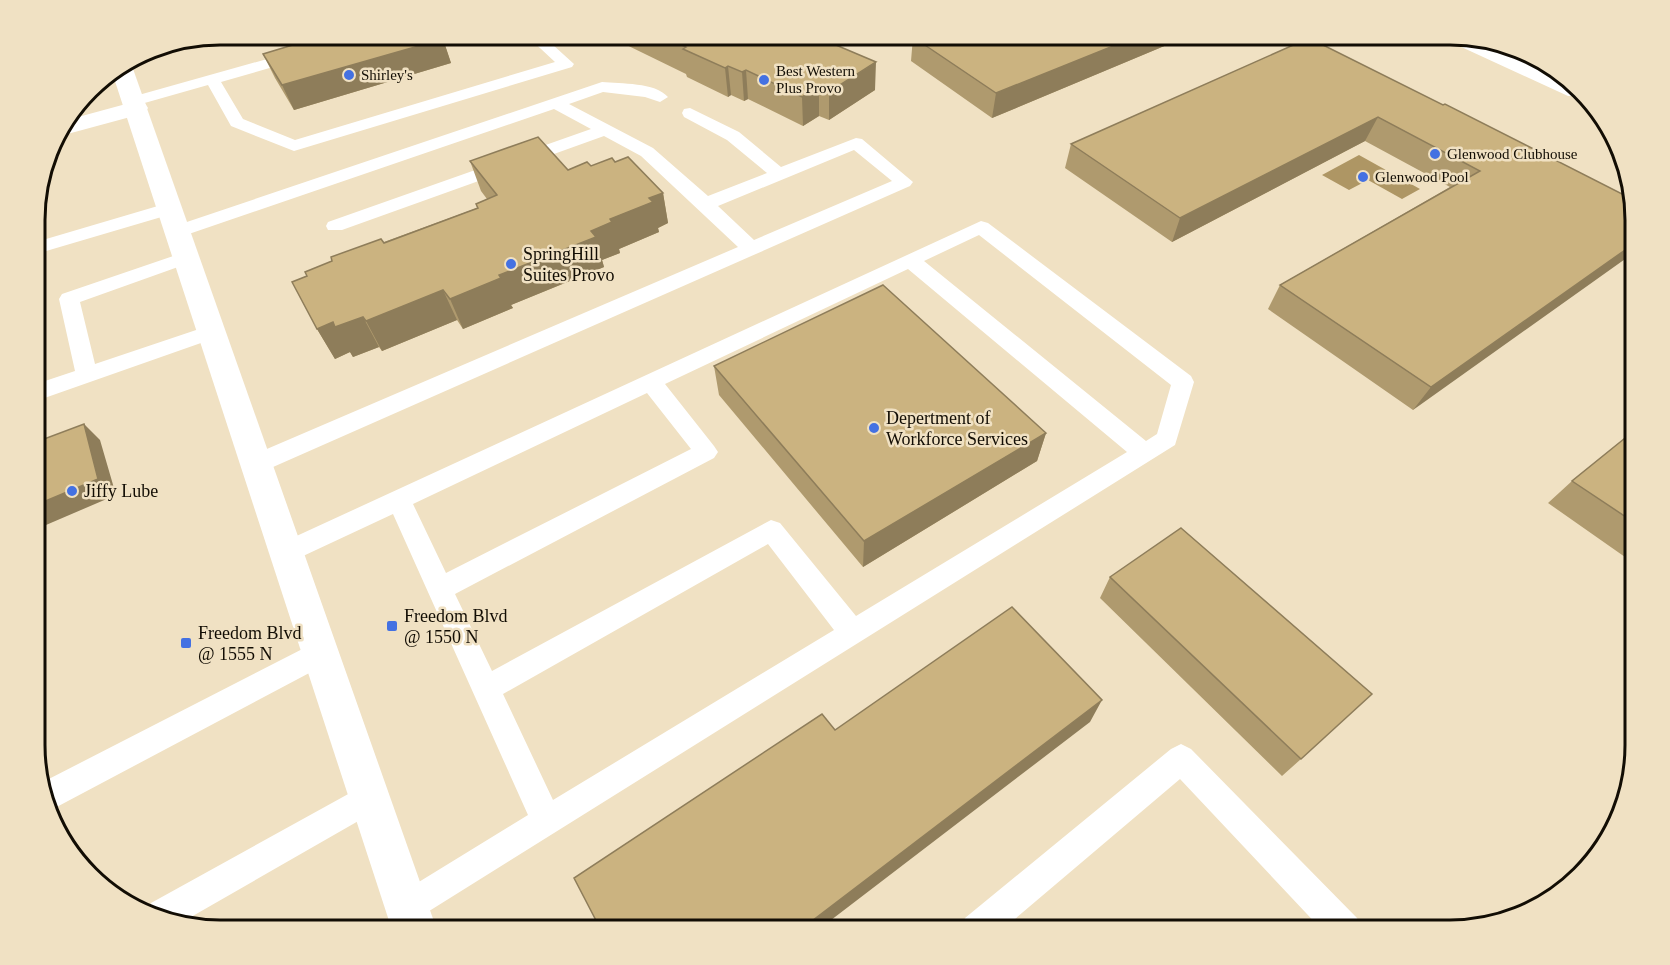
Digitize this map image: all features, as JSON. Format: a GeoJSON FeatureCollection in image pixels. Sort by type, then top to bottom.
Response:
{"type":"FeatureCollection","features":[{"type":"Feature","properties":{"kind":"main road"},"geometry":{"type":"LineString","coordinates":[[1478,47],[1559,83]]}},
{"type":"Feature","properties":{"kind":"main road"},"geometry":{"type":"LineString","coordinates":[[124,74],[411,919]]}},
{"type":"Feature","properties":{"kind":"main road"},"geometry":{"type":"LineString","coordinates":[[73,125],[135,104]]}},
{"type":"Feature","properties":{"kind":"lane"},"geometry":{"type":"LineString","coordinates":[[547,45],[575,70],[602,87]]}},
{"type":"Feature","properties":{"kind":"lane"},"geometry":{"type":"LineString","coordinates":[[135,104],[212,79],[315,51]]}},
{"type":"Feature","properties":{"kind":"lane"},"geometry":{"type":"LineString","coordinates":[[212,79],[237,122],[294,146],[575,70]]}},
{"type":"Feature","properties":{"kind":"lane"},"geometry":{"type":"LineString","coordinates":[[87,375],[69,299],[177,233],[602,87],[648,92],[660,97]]}},
{"type":"Feature","properties":{"kind":"lane"},"geometry":{"type":"LineString","coordinates":[[555,103],[647,152],[706,204],[751,248]]}},
{"type":"Feature","properties":{"kind":"lane"},"geometry":{"type":"LineString","coordinates":[[690,113],[733,136],[779,174]]}},
{"type":"Feature","properties":{"kind":"lane"},"geometry":{"type":"LineString","coordinates":[[335,226],[604,129]]}},
{"type":"Feature","properties":{"kind":"lane"},"geometry":{"type":"LineString","coordinates":[[256,464],[904,182],[856,144],[706,204]]}},
{"type":"Feature","properties":{"kind":"lane"},"geometry":{"type":"LineString","coordinates":[[286,553],[981,227],[1183,382],[1167,439],[546,820],[411,919]]}},
{"type":"Feature","properties":{"kind":"lane"},"geometry":{"type":"LineString","coordinates":[[45,247],[177,233]]}},
{"type":"Feature","properties":{"kind":"lane"},"geometry":{"type":"LineString","coordinates":[[910,260],[1145,453]]}},
{"type":"Feature","properties":{"kind":"lane"},"geometry":{"type":"LineString","coordinates":[[45,390],[211,332]]}},
{"type":"Feature","properties":{"kind":"lane"},"geometry":{"type":"LineString","coordinates":[[440,589],[706,452],[651,382]]}},
{"type":"Feature","properties":{"kind":"lane"},"geometry":{"type":"LineString","coordinates":[[399,500],[546,820]]}},
{"type":"Feature","properties":{"kind":"lane"},"geometry":{"type":"LineString","coordinates":[[487,688],[771,530],[852,632]]}},
{"type":"Feature","properties":{"kind":"lane"},"geometry":{"type":"LineString","coordinates":[[52,793],[320,653]]}},
{"type":"Feature","properties":{"kind":"lane"},"geometry":{"type":"LineString","coordinates":[[989,920],[1180,759],[1335,920]]}},
{"type":"Feature","properties":{"kind":"lane"},"geometry":{"type":"LineString","coordinates":[[168,912],[370,797]]}},
{"type":"Feature","properties":{"kind":"shaded area","name":"Glenwood Pool"},"geometry":{"type":"Polygon","coordinates":[[[1359,155],[1420,189],[1402,199],[1368,180],[1349,190],[1322,175],[1359,155]]]}},
{"type":"Feature","properties":{"kind":"building"},"geometry":{"type":"Polygon","coordinates":[[[293,45],[422,45],[282,85],[263,54],[293,45]]]}},
{"type":"Feature","properties":{"kind":"building"},"geometry":{"type":"Polygon","coordinates":[[[682,45],[836,45],[876,62],[829,92],[819,87],[802,97],[746,70],[742,72],[728,66],[725,68],[683,49],[686,47],[682,45]]]}},
{"type":"Feature","properties":{"kind":"building"},"geometry":{"type":"Polygon","coordinates":[[[925,45],[1116,45],[996,93],[925,45]]]}},
{"type":"Feature","properties":{"kind":"building"},"geometry":{"type":"Polygon","coordinates":[[[1293,45],[1323,45],[1623,194],[1625,250],[1431,387],[1280,285],[1480,171],[1378,117],[1180,218],[1071,144],[1293,45]]]}},
{"type":"Feature","properties":{"kind":"building"},"geometry":{"type":"Polygon","coordinates":[[[538,137],[568,170],[587,162],[591,166],[612,158],[615,162],[628,157],[663,193],[649,198],[653,202],[610,219],[612,222],[591,231],[596,237],[499,275],[501,278],[450,299],[443,290],[366,321],[363,317],[335,327],[333,322],[317,329],[292,282],[307,276],[305,272],[332,261],[331,257],[381,239],[384,243],[478,208],[476,204],[497,195],[470,161],[538,137]]]}},
{"type":"Feature","properties":{"kind":"building","name":"Depertment of Workforce Services"},"geometry":{"type":"Polygon","coordinates":[[[883,285],[1046,433],[864,541],[714,366],[883,285]]]}},
{"type":"Feature","properties":{"kind":"building"},"geometry":{"type":"Polygon","coordinates":[[[84,424],[98,479],[45,501],[45,439],[84,424]]]}},
{"type":"Feature","properties":{"kind":"building"},"geometry":{"type":"Polygon","coordinates":[[[1625,438],[1625,516],[1572,481],[1625,438]]]}},
{"type":"Feature","properties":{"kind":"building"},"geometry":{"type":"Polygon","coordinates":[[[1181,528],[1372,694],[1301,759],[1110,577],[1181,528]]]}},
{"type":"Feature","properties":{"kind":"building"},"geometry":{"type":"Polygon","coordinates":[[[1012,607],[1102,700],[813,920],[596,920],[574,878],[822,714],[835,730],[1012,607]]]}},
{"type":"Feature","properties":{"kind":"place","name":"Shirley's"},"geometry":{"type":"Point","coordinates":[349,75]}},
{"type":"Feature","properties":{"kind":"place","name":"Best Western Plus Provo"},"geometry":{"type":"Point","coordinates":[764,80]}},
{"type":"Feature","properties":{"kind":"place","name":"Glenwood Clubhouse"},"geometry":{"type":"Point","coordinates":[1435,154]}},
{"type":"Feature","properties":{"kind":"place","name":"Glenwood Pool"},"geometry":{"type":"Point","coordinates":[1363,177]}},
{"type":"Feature","properties":{"kind":"place","name":"SpringHill Suites Provo"},"geometry":{"type":"Point","coordinates":[511,264]}},
{"type":"Feature","properties":{"kind":"place","name":"Depertment of Workforce Services"},"geometry":{"type":"Point","coordinates":[874,428]}},
{"type":"Feature","properties":{"kind":"place","name":"Jiffy Lube"},"geometry":{"type":"Point","coordinates":[72,491]}},
{"type":"Feature","properties":{"kind":"place","name":"Freedom Blvd @ 1550 N"},"geometry":{"type":"Point","coordinates":[392,626]}},
{"type":"Feature","properties":{"kind":"place","name":"Freedom Blvd @ 1555 N"},"geometry":{"type":"Point","coordinates":[186,643]}}]}
